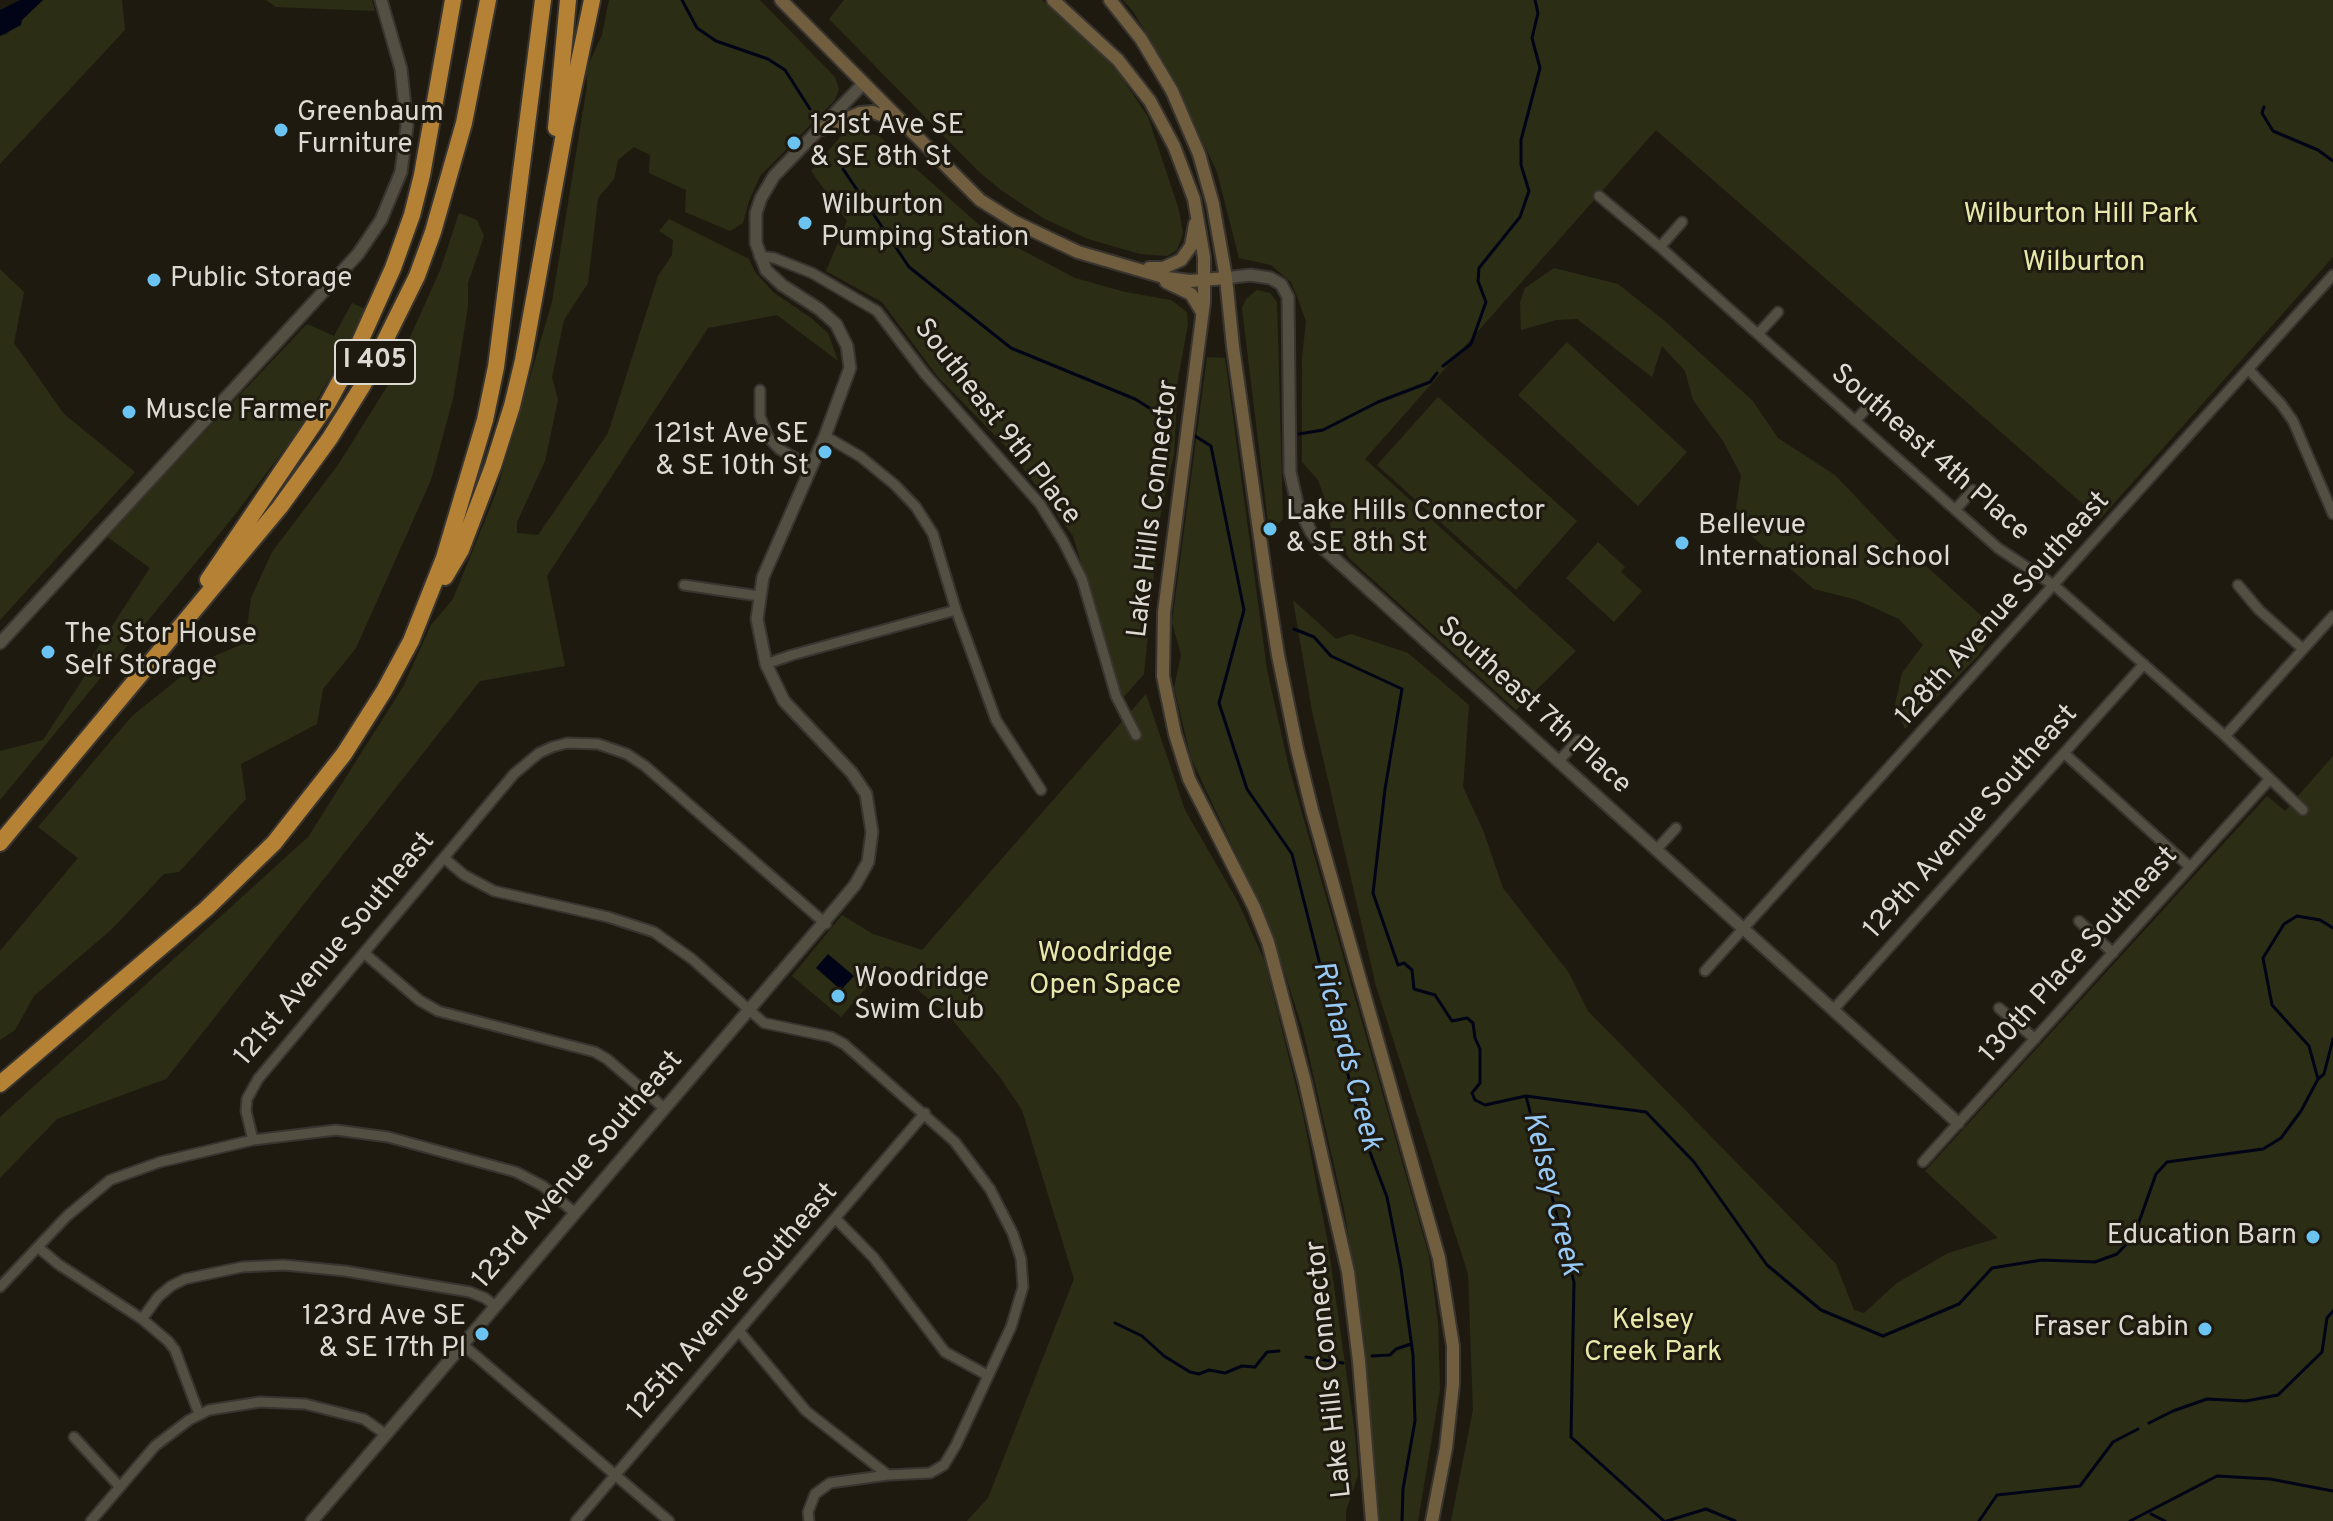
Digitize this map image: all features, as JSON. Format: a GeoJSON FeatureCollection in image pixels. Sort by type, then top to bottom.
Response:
{"type":"FeatureCollection","features":[{"type":"Feature","properties":{"kind":"highway"},"geometry":{"type":"LineString","coordinates":[[148,667],[304,441],[328,403],[370,322],[415,205],[428,150],[453,0]]}},
{"type":"Feature","properties":{"kind":"highway","name":"I 405"},"geometry":{"type":"LineString","coordinates":[[0,843],[271,518],[363,385],[417,276],[452,169],[488,0]]}},
{"type":"Feature","properties":{"kind":"highway"},"geometry":{"type":"LineString","coordinates":[[0,1084],[206,909],[274,843],[344,754],[411,641],[444,558],[472,470],[493,380],[543,0]]}},
{"type":"Feature","properties":{"kind":"highway"},"geometry":{"type":"LineString","coordinates":[[547,222],[568,0]]}},
{"type":"Feature","properties":{"kind":"highway"},"geometry":{"type":"LineString","coordinates":[[420,620],[461,550],[493,466],[523,360],[547,222],[592,0]]}},
{"type":"Feature","properties":{"kind":"main road"},"geometry":{"type":"LineString","coordinates":[[781,0],[980,200],[1003,215],[1043,238],[1078,252],[1167,278],[1226,278]]}},
{"type":"Feature","properties":{"kind":"main road","name":"Lake Hills Connector"},"geometry":{"type":"LineString","coordinates":[[1053,0],[1118,60],[1150,101],[1181,163],[1196,213],[1204,257],[1203,318],[1164,612],[1163,676],[1175,734],[1189,779],[1254,907],[1268,942],[1305,1082],[1348,1272],[1359,1361],[1372,1521]]}},
{"type":"Feature","properties":{"kind":"main road"},"geometry":{"type":"LineString","coordinates":[[1110,0],[1155,62],[1182,110],[1213,204],[1226,278],[1266,579],[1297,749],[1439,1258],[1449,1305],[1453,1346],[1451,1411],[1432,1521]]}},
{"type":"Feature","properties":{"kind":"main road"},"geometry":{"type":"LineString","coordinates":[[822,129],[860,113],[873,112],[901,123]]}},
{"type":"Feature","properties":{"kind":"main road"},"geometry":{"type":"LineString","coordinates":[[1138,269],[1163,268],[1181,260],[1191,246],[1196,213]]}},
{"type":"Feature","properties":{"kind":"main road"},"geometry":{"type":"LineString","coordinates":[[1138,269],[1191,294],[1203,318]]}},
{"type":"Feature","properties":{"kind":"main road"},"geometry":{"type":"LineString","coordinates":[[1363,1521],[1368,1480]]}},
{"type":"Feature","properties":{"kind":"street"},"geometry":{"type":"LineString","coordinates":[[0,643],[359,253],[381,220],[401,172],[407,126],[401,69],[381,0]]}},
{"type":"Feature","properties":{"kind":"street"},"geometry":{"type":"LineString","coordinates":[[863,84],[785,164],[766,188],[756,213],[759,256],[766,270],[828,316],[843,335],[850,368],[825,436],[770,560],[759,596],[757,619],[766,664],[956,610]]}},
{"type":"Feature","properties":{"kind":"street","name":"Southeast 4th Place"},"geometry":{"type":"LineString","coordinates":[[1599,196],[1998,548],[2055,586],[2225,736],[2303,810]]}},
{"type":"Feature","properties":{"kind":"street"},"geometry":{"type":"LineString","coordinates":[[1660,247],[1682,222]]}},
{"type":"Feature","properties":{"kind":"street","name":"Southeast 9th Place"},"geometry":{"type":"LineString","coordinates":[[759,256],[774,258],[812,273],[877,311],[925,374],[1040,504],[1082,579],[1116,696],[1136,735]]}},
{"type":"Feature","properties":{"kind":"street","name":"Southeast 7th Place"},"geometry":{"type":"LineString","coordinates":[[1226,278],[1250,275],[1270,278],[1281,284],[1288,297],[1290,472],[1297,503],[1311,532],[1324,549],[1958,1123]]}},
{"type":"Feature","properties":{"kind":"street","name":"128th Avenue Southeast"},"geometry":{"type":"LineString","coordinates":[[1705,971],[2333,275]]}},
{"type":"Feature","properties":{"kind":"street"},"geometry":{"type":"LineString","coordinates":[[1758,334],[1778,312]]}},
{"type":"Feature","properties":{"kind":"street"},"geometry":{"type":"LineString","coordinates":[[2249,370],[2265,384],[2293,421],[2333,514]]}},
{"type":"Feature","properties":{"kind":"street"},"geometry":{"type":"LineString","coordinates":[[760,390],[760,416],[768,437],[779,449],[810,466]]}},
{"type":"Feature","properties":{"kind":"street"},"geometry":{"type":"LineString","coordinates":[[1855,421],[1874,400]]}},
{"type":"Feature","properties":{"kind":"street"},"geometry":{"type":"LineString","coordinates":[[825,436],[877,469],[916,507],[933,534],[956,610],[996,720],[1041,790]]}},
{"type":"Feature","properties":{"kind":"street"},"geometry":{"type":"LineString","coordinates":[[1955,510],[1973,490]]}},
{"type":"Feature","properties":{"kind":"street"},"geometry":{"type":"LineString","coordinates":[[684,585],[759,596]]}},
{"type":"Feature","properties":{"kind":"street"},"geometry":{"type":"LineString","coordinates":[[2238,585],[2259,610],[2303,649]]}},
{"type":"Feature","properties":{"kind":"street"},"geometry":{"type":"LineString","coordinates":[[2225,736],[2333,616]]}},
{"type":"Feature","properties":{"kind":"street","name":"123rd Avenue Southeast"},"geometry":{"type":"LineString","coordinates":[[312,1521],[664,1108],[826,924],[862,876],[872,846],[872,819],[866,794],[860,783],[784,701],[766,664]]}},
{"type":"Feature","properties":{"kind":"street","name":"129th Avenue Southeast"},"geometry":{"type":"LineString","coordinates":[[1833,1010],[2144,664]]}},
{"type":"Feature","properties":{"kind":"street"},"geometry":{"type":"LineString","coordinates":[[1558,762],[1578,740]]}},
{"type":"Feature","properties":{"kind":"street","name":"121st Avenue Southeast"},"geometry":{"type":"LineString","coordinates":[[253,1140],[246,1111],[251,1089],[514,774],[552,747],[580,742],[612,747],[645,766],[826,924]]}},
{"type":"Feature","properties":{"kind":"street"},"geometry":{"type":"LineString","coordinates":[[2064,753],[2190,867]]}},
{"type":"Feature","properties":{"kind":"street","name":"130th Place Southeast"},"geometry":{"type":"LineString","coordinates":[[1923,1162],[2270,779]]}},
{"type":"Feature","properties":{"kind":"street"},"geometry":{"type":"LineString","coordinates":[[1656,850],[1676,828]]}},
{"type":"Feature","properties":{"kind":"street"},"geometry":{"type":"LineString","coordinates":[[444,858],[464,875],[494,891],[608,917],[654,932],[692,959],[749,1010],[773,1027],[818,1034],[844,1044],[955,1142],[972,1162],[1002,1211],[1021,1259],[1023,1287],[1011,1327],[944,1465],[922,1475],[888,1475],[830,1483],[815,1494],[808,1512],[809,1521]]}},
{"type":"Feature","properties":{"kind":"street"},"geometry":{"type":"LineString","coordinates":[[2079,921],[2113,953]]}},
{"type":"Feature","properties":{"kind":"street"},"geometry":{"type":"LineString","coordinates":[[364,953],[419,1000],[449,1016],[595,1052],[664,1108]]}},
{"type":"Feature","properties":{"kind":"street"},"geometry":{"type":"LineString","coordinates":[[1999,1008],[2035,1039]]}},
{"type":"Feature","properties":{"kind":"street","name":"125th Avenue Southeast"},"geometry":{"type":"LineString","coordinates":[[576,1521],[925,1113]]}},
{"type":"Feature","properties":{"kind":"street"},"geometry":{"type":"LineString","coordinates":[[0,1287],[88,1196],[119,1175],[253,1140],[336,1130],[388,1137],[516,1172],[543,1186],[575,1213]]}},
{"type":"Feature","properties":{"kind":"street"},"geometry":{"type":"LineString","coordinates":[[836,1219],[874,1258],[945,1352],[987,1375]]}},
{"type":"Feature","properties":{"kind":"street"},"geometry":{"type":"LineString","coordinates":[[39,1248],[158,1331],[175,1350],[199,1414]]}},
{"type":"Feature","properties":{"kind":"street"},"geometry":{"type":"LineString","coordinates":[[142,1319],[158,1297],[185,1279],[242,1267],[284,1265],[345,1271],[470,1292],[495,1306]]}},
{"type":"Feature","properties":{"kind":"street"},"geometry":{"type":"LineString","coordinates":[[739,1331],[806,1411],[888,1475]]}},
{"type":"Feature","properties":{"kind":"street"},"geometry":{"type":"LineString","coordinates":[[462,1344],[669,1521]]}},
{"type":"Feature","properties":{"kind":"street"},"geometry":{"type":"LineString","coordinates":[[91,1521],[167,1436],[199,1414],[237,1404],[305,1404],[364,1419],[385,1434]]}},
{"type":"Feature","properties":{"kind":"street"},"geometry":{"type":"LineString","coordinates":[[74,1437],[120,1487]]}},
{"type":"Feature","properties":{"kind":"green space"},"geometry":{"type":"Polygon","coordinates":[[[43,0],[122,0],[125,30],[0,164],[0,36],[7,34],[43,0]]]}},
{"type":"Feature","properties":{"kind":"green space"},"geometry":{"type":"Polygon","coordinates":[[[266,0],[372,0],[375,11],[276,7],[266,0]]]}},
{"type":"Feature","properties":{"kind":"green space"},"geometry":{"type":"Polygon","coordinates":[[[609,0],[760,0],[835,77],[839,89],[835,100],[760,176],[743,223],[730,231],[685,212],[686,190],[649,173],[650,155],[634,147],[618,160],[614,179],[598,198],[588,283],[564,320],[552,377],[558,400],[545,461],[517,522],[517,533],[538,535],[608,433],[658,276],[672,255],[673,240],[659,231],[669,219],[749,259],[755,272],[773,292],[828,333],[838,361],[777,315],[708,328],[547,576],[565,666],[480,681],[166,1079],[57,1119],[0,1178],[0,1117],[308,837],[403,687],[431,625],[453,599],[496,493],[552,302],[587,86],[586,70],[602,35],[609,0]]]}},
{"type":"Feature","properties":{"kind":"green space"},"geometry":{"type":"Polygon","coordinates":[[[844,0],[1042,0],[1096,48],[1120,75],[1148,117],[1179,210],[1183,233],[1177,250],[1167,256],[1140,254],[1088,239],[1043,218],[1001,190],[977,170],[829,19],[844,0]]]}},
{"type":"Feature","properties":{"kind":"green space","name":"Wilburton Hill Park"},"geometry":{"type":"Polygon","coordinates":[[[1123,0],[2333,0],[2333,257],[2100,519],[1656,130],[1365,459],[1576,651],[1516,710],[1349,558],[1331,529],[1318,480],[1302,462],[1302,358],[1306,321],[1298,299],[1291,282],[1271,265],[1239,258],[1217,172],[1172,76],[1133,11],[1123,0]]]}},
{"type":"Feature","properties":{"kind":"green space"},"geometry":{"type":"Polygon","coordinates":[[[848,128],[879,136],[986,231],[1075,278],[1125,292],[1171,300],[1187,312],[1188,324],[1178,379],[1174,454],[1159,522],[1144,674],[1122,699],[1073,536],[1012,453],[938,377],[882,302],[826,271],[847,221],[811,171],[848,128]]]}},
{"type":"Feature","properties":{"kind":"green space"},"geometry":{"type":"Polygon","coordinates":[[[459,213],[477,220],[484,236],[468,283],[468,307],[453,399],[431,480],[356,648],[323,689],[317,724],[241,764],[246,799],[179,872],[164,874],[112,929],[34,996],[15,1030],[0,1040],[0,951],[78,858],[38,827],[132,716],[198,663],[245,643],[251,598],[272,552],[338,465],[390,382],[441,268],[459,213]]]}},
{"type":"Feature","properties":{"kind":"green space"},"geometry":{"type":"Polygon","coordinates":[[[1554,268],[1618,284],[1666,322],[1752,400],[1778,438],[1835,475],[1895,538],[1996,629],[1977,657],[1905,729],[1895,705],[1902,673],[1923,645],[1899,619],[1857,600],[1814,589],[1734,521],[1741,475],[1723,441],[1693,400],[1685,371],[1662,346],[1652,377],[1577,319],[1556,320],[1521,330],[1520,303],[1525,288],[1554,268]]]}},
{"type":"Feature","properties":{"kind":"green space"},"geometry":{"type":"Polygon","coordinates":[[[0,269],[24,292],[14,343],[64,414],[135,472],[0,620],[0,269]]]}},
{"type":"Feature","properties":{"kind":"green space"},"geometry":{"type":"Polygon","coordinates":[[[1257,290],[1270,293],[1277,302],[1283,519],[1276,526],[1268,522],[1242,308],[1246,299],[1257,290]]]}},
{"type":"Feature","properties":{"kind":"green space"},"geometry":{"type":"Polygon","coordinates":[[[352,303],[365,309],[337,366],[296,434],[230,521],[0,800],[0,751],[43,740],[92,665],[91,658],[150,568],[106,536],[307,324],[334,336],[352,303]]]}},
{"type":"Feature","properties":{"kind":"green space"},"geometry":{"type":"Polygon","coordinates":[[[1567,342],[1687,452],[1638,506],[1518,395],[1567,342]]]}},
{"type":"Feature","properties":{"kind":"green space"},"geometry":{"type":"Polygon","coordinates":[[[1207,357],[1225,358],[1267,670],[1289,768],[1429,1256],[1438,1323],[1440,1389],[1418,1521],[1378,1521],[1365,1341],[1344,1209],[1303,1030],[1269,924],[1191,758],[1174,688],[1181,655],[1172,622],[1207,357]]]}},
{"type":"Feature","properties":{"kind":"green space"},"geometry":{"type":"Polygon","coordinates":[[[1438,397],[1577,521],[1516,590],[1377,465],[1438,397]]]}},
{"type":"Feature","properties":{"kind":"green space"},"geometry":{"type":"Polygon","coordinates":[[[1598,542],[1625,567],[1621,572],[1642,591],[1614,622],[1566,578],[1598,542]]]}},
{"type":"Feature","properties":{"kind":"green space","name":"Kelsey Creek Park"},"geometry":{"type":"Polygon","coordinates":[[[1293,600],[1336,639],[1351,634],[1408,653],[1469,705],[1463,787],[1483,830],[1503,888],[1569,973],[1588,1011],[1836,1264],[1854,1310],[1864,1313],[1897,1283],[1948,1253],[1998,1238],[1925,1171],[2267,796],[2285,811],[2333,756],[2333,1521],[1451,1521],[1473,1410],[1468,1274],[1376,986],[1312,711],[1293,600]]]}},
{"type":"Feature","properties":{"kind":"green space","name":"Woodridge Open Space"},"geometry":{"type":"Polygon","coordinates":[[[1146,694],[1185,810],[1238,902],[1265,962],[1303,1115],[1328,1244],[1355,1434],[1358,1475],[1346,1511],[1346,1521],[967,1521],[988,1498],[1074,1279],[1022,1110],[999,1076],[950,1017],[892,968],[885,966],[841,1017],[792,976],[842,915],[873,934],[922,950],[1146,694]]]}},
{"type":"Feature","properties":{"kind":"water"},"geometry":{"type":"Polygon","coordinates":[[[20,0],[43,0],[22,20],[21,25],[0,36],[0,10],[20,0]]]}},
{"type":"Feature","properties":{"kind":"water"},"geometry":{"type":"Polygon","coordinates":[[[828,954],[854,976],[841,990],[816,968],[828,954]]]}},
{"type":"Feature","properties":{"kind":"waterway","name":"Kelsey Creek"},"geometry":{"type":"LineString","coordinates":[[682,0],[697,28],[716,41],[768,59],[785,70],[810,109]]}},
{"type":"Feature","properties":{"kind":"waterway"},"geometry":{"type":"LineString","coordinates":[[1443,366],[1471,344],[1486,302],[1478,281],[1479,268],[1520,217],[1529,191],[1521,165],[1521,140],[1540,68],[1532,38],[1538,13],[1535,0]]}},
{"type":"Feature","properties":{"kind":"waterway"},"geometry":{"type":"LineString","coordinates":[[2264,107],[2262,113],[2273,131],[2318,150],[2333,161]]}},
{"type":"Feature","properties":{"kind":"waterway","name":"Kelsey Creek"},"geometry":{"type":"LineString","coordinates":[[843,169],[909,267],[1011,348],[1135,399],[1172,422]]}},
{"type":"Feature","properties":{"kind":"waterway"},"geometry":{"type":"LineString","coordinates":[[1299,434],[1323,430],[1378,402],[1430,382],[1437,373]]}},
{"type":"Feature","properties":{"kind":"waterway","name":"Richards Creek"},"geometry":{"type":"LineString","coordinates":[[1195,436],[1211,446],[1244,610],[1219,703],[1247,789],[1292,854],[1363,1134],[1387,1197],[1401,1268],[1413,1355],[1415,1421],[1403,1489],[1402,1521]]}},
{"type":"Feature","properties":{"kind":"waterway","name":"Kelsey Creek"},"geometry":{"type":"LineString","coordinates":[[1294,629],[1314,637],[1331,656],[1402,689],[1385,789],[1373,893],[1398,965],[1404,963],[1412,970],[1414,989],[1435,995],[1452,1021],[1467,1018],[1473,1023],[1480,1049],[1480,1083],[1472,1093],[1475,1100],[1485,1105],[1526,1096],[1574,1282],[1571,1437],[1664,1521]]}},
{"type":"Feature","properties":{"kind":"waterway"},"geometry":{"type":"LineString","coordinates":[[2318,1079],[2309,1046],[2272,1005],[2263,958],[2284,924],[2297,916],[2320,920],[2333,928]]}},
{"type":"Feature","properties":{"kind":"waterway"},"geometry":{"type":"LineString","coordinates":[[1526,1096],[1646,1112],[1694,1162],[1767,1265],[1821,1310],[1883,1336],[1959,1304],[1992,1268],[2042,1260],[2095,1262],[2117,1254],[2134,1236],[2156,1174],[2167,1162],[2263,1149],[2281,1138],[2324,1074],[2333,1039]]}},
{"type":"Feature","properties":{"kind":"waterway"},"geometry":{"type":"LineString","coordinates":[[2149,1423],[2207,1399],[2246,1401],[2278,1395],[2322,1352],[2327,1318],[2333,1311]]}},
{"type":"Feature","properties":{"kind":"waterway"},"geometry":{"type":"LineString","coordinates":[[1115,1323],[1142,1336],[1164,1356],[1190,1372],[1199,1374],[1209,1370],[1225,1373],[1242,1366],[1255,1367],[1267,1352],[1279,1351]]}},
{"type":"Feature","properties":{"kind":"waterway"},"geometry":{"type":"LineString","coordinates":[[1372,1356],[1390,1355],[1396,1349],[1411,1344]]}},
{"type":"Feature","properties":{"kind":"waterway"},"geometry":{"type":"LineString","coordinates":[[1306,1357],[1343,1363]]}},
{"type":"Feature","properties":{"kind":"waterway"},"geometry":{"type":"LineString","coordinates":[[1979,1521],[1997,1495],[2080,1486],[2113,1442],[2138,1429]]}},
{"type":"Feature","properties":{"kind":"waterway","name":"Kelsey Creek"},"geometry":{"type":"LineString","coordinates":[[2130,1521],[2217,1476],[2270,1479],[2333,1491]]}},
{"type":"Feature","properties":{"kind":"waterway","name":"Kelsey Creek"},"geometry":{"type":"LineString","coordinates":[[1667,1521],[1706,1509],[1735,1521]]}},
{"type":"Feature","properties":{"kind":"waterway"},"geometry":{"type":"LineString","coordinates":[[2151,1514],[2165,1521]]}},
{"type":"Feature","properties":{"kind":"place","name":"Greenbaum Furniture"},"geometry":{"type":"Point","coordinates":[281,130]}},
{"type":"Feature","properties":{"kind":"place","name":"121st Ave SE & SE 8th St"},"geometry":{"type":"Point","coordinates":[794,143]}},
{"type":"Feature","properties":{"kind":"place","name":"Wilburton Pumping Station"},"geometry":{"type":"Point","coordinates":[805,223]}},
{"type":"Feature","properties":{"kind":"place","name":"Public Storage"},"geometry":{"type":"Point","coordinates":[154,280]}},
{"type":"Feature","properties":{"kind":"place","name":"Muscle Farmer"},"geometry":{"type":"Point","coordinates":[129,412]}},
{"type":"Feature","properties":{"kind":"place","name":"121st Ave SE & SE 10th St"},"geometry":{"type":"Point","coordinates":[825,452]}},
{"type":"Feature","properties":{"kind":"place","name":"Lake Hills Connector & SE 8th St"},"geometry":{"type":"Point","coordinates":[1270,529]}},
{"type":"Feature","properties":{"kind":"place","name":"Bellevue International School"},"geometry":{"type":"Point","coordinates":[1682,543]}},
{"type":"Feature","properties":{"kind":"place","name":"The Stor House Self Storage"},"geometry":{"type":"Point","coordinates":[48,652]}},
{"type":"Feature","properties":{"kind":"place","name":"Woodridge Swim Club"},"geometry":{"type":"Point","coordinates":[838,996]}},
{"type":"Feature","properties":{"kind":"place","name":"Education Barn"},"geometry":{"type":"Point","coordinates":[2313,1237]}},
{"type":"Feature","properties":{"kind":"place","name":"Fraser Cabin"},"geometry":{"type":"Point","coordinates":[2205,1329]}},
{"type":"Feature","properties":{"kind":"place","name":"123rd Ave SE & SE 17th Pl"},"geometry":{"type":"Point","coordinates":[482,1334]}},
{"type":"Feature","properties":{"kind":"park label","name":"Wilburton"},"geometry":{"type":"Point","coordinates":[2084,264]}}]}
